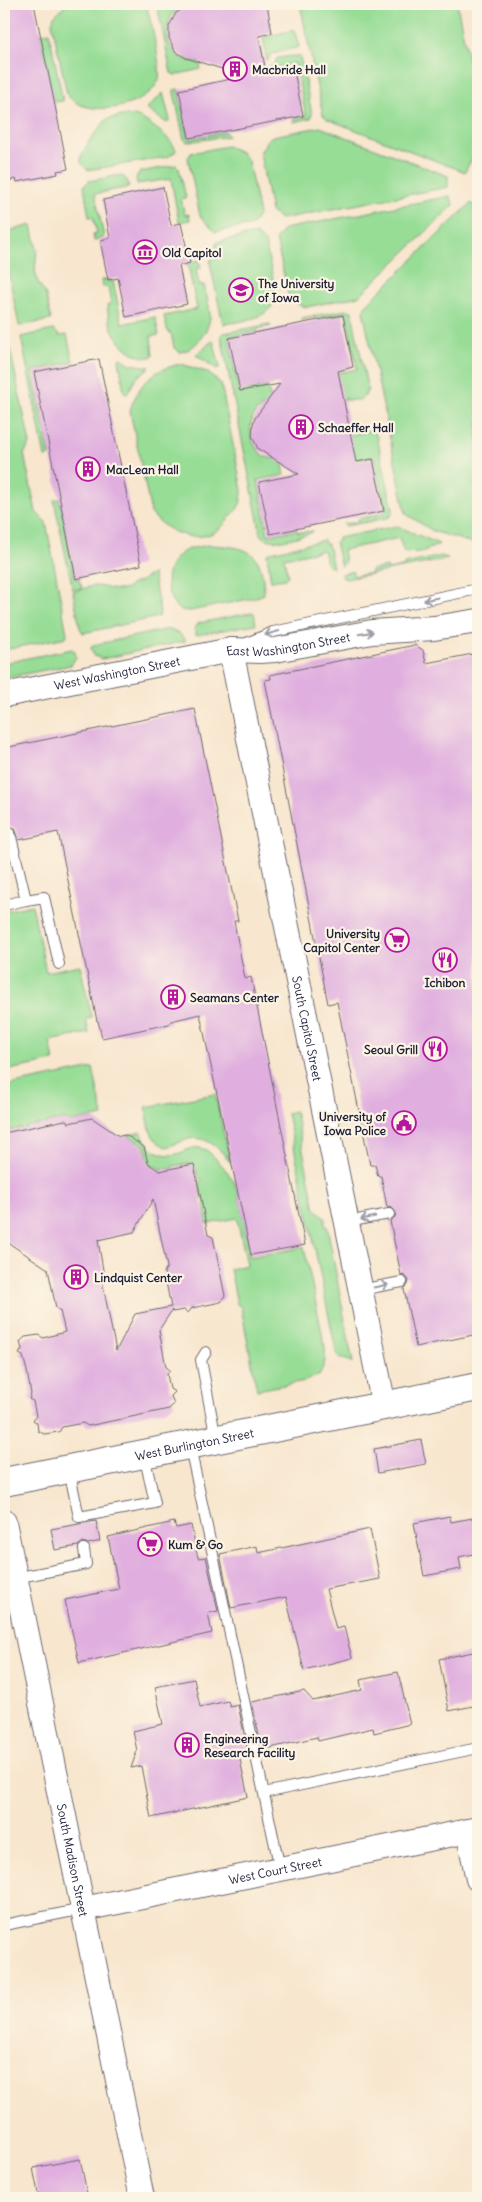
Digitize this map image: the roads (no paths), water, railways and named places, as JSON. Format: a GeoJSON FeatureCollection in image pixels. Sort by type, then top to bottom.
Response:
{"type":"FeatureCollection","features":[{"type":"Feature","properties":{"kind":"main road","name":"West Burlington Street"},"geometry":{"type":"LineString","coordinates":[[4,1482],[478,1387]]}},
{"type":"Feature","properties":{"kind":"street","name":"East Washington Street"},"geometry":{"type":"LineString","coordinates":[[231,650],[275,650],[372,632],[434,628],[478,621]]}},
{"type":"Feature","properties":{"kind":"street","name":"West Washington Street"},"geometry":{"type":"LineString","coordinates":[[4,695],[231,650]]}},
{"type":"Feature","properties":{"kind":"street","name":"South Capitol Street"},"geometry":{"type":"LineString","coordinates":[[231,650],[384,1406]]}},
{"type":"Feature","properties":{"kind":"street","name":"South Madison Street"},"geometry":{"type":"LineString","coordinates":[[4,1522],[142,2198]]}},
{"type":"Feature","properties":{"kind":"street","name":"West Court Street"},"geometry":{"type":"LineString","coordinates":[[83,1909],[473,1830]]}},
{"type":"Feature","properties":{"kind":"street"},"geometry":{"type":"LineString","coordinates":[[473,1830],[478,1880]]}},
{"type":"Feature","properties":{"kind":"lane","name":"East Washington Street"},"geometry":{"type":"LineString","coordinates":[[231,650],[272,632],[478,589]]}},
{"type":"Feature","properties":{"kind":"lane"},"geometry":{"type":"LineString","coordinates":[[10,833],[26,900]]}},
{"type":"Feature","properties":{"kind":"lane"},"geometry":{"type":"LineString","coordinates":[[4,905],[44,897],[59,964]]}},
{"type":"Feature","properties":{"kind":"lane"},"geometry":{"type":"LineString","coordinates":[[347,1222],[388,1214]]}},
{"type":"Feature","properties":{"kind":"lane"},"geometry":{"type":"LineString","coordinates":[[360,1290],[402,1282]]}},
{"type":"Feature","properties":{"kind":"lane"},"geometry":{"type":"LineString","coordinates":[[206,1352],[201,1360],[216,1440]]}},
{"type":"Feature","properties":{"kind":"lane"},"geometry":{"type":"LineString","coordinates":[[190,1445],[280,1869]]}},
{"type":"Feature","properties":{"kind":"lane"},"geometry":{"type":"LineString","coordinates":[[69,1470],[79,1517],[155,1503],[144,1454]]}},
{"type":"Feature","properties":{"kind":"lane"},"geometry":{"type":"LineString","coordinates":[[15,1578],[86,1564],[84,1549]]}},
{"type":"Feature","properties":{"kind":"lane"},"geometry":{"type":"LineString","coordinates":[[264,1793],[478,1748]]}},
{"type":"Feature","properties":{"kind":"lane"},"geometry":{"type":"LineString","coordinates":[[4,1924],[83,1909]]}},
{"type":"Feature","properties":{"kind":"place","name":"Macbride Hall"},"geometry":{"type":"Point","coordinates":[235,69]}},
{"type":"Feature","properties":{"kind":"place","name":"Old Capitol"},"geometry":{"type":"Point","coordinates":[145,252]}},
{"type":"Feature","properties":{"kind":"place","name":"The University of Iowa"},"geometry":{"type":"Point","coordinates":[241,290]}},
{"type":"Feature","properties":{"kind":"place","name":"Schaeffer Hall"},"geometry":{"type":"Point","coordinates":[301,427]}},
{"type":"Feature","properties":{"kind":"place","name":"MacLean Hall"},"geometry":{"type":"Point","coordinates":[88,469]}},
{"type":"Feature","properties":{"kind":"place","name":"University Capitol Center"},"geometry":{"type":"Point","coordinates":[397,940]}},
{"type":"Feature","properties":{"kind":"place","name":"Ichibon"},"geometry":{"type":"Point","coordinates":[445,960]}},
{"type":"Feature","properties":{"kind":"place","name":"Seamans Center"},"geometry":{"type":"Point","coordinates":[173,997]}},
{"type":"Feature","properties":{"kind":"place","name":"Seoul Grill"},"geometry":{"type":"Point","coordinates":[435,1049]}},
{"type":"Feature","properties":{"kind":"place","name":"University of Iowa Police"},"geometry":{"type":"Point","coordinates":[404,1123]}},
{"type":"Feature","properties":{"kind":"place","name":"Lindquist Center"},"geometry":{"type":"Point","coordinates":[76,1277]}},
{"type":"Feature","properties":{"kind":"place","name":"Kum & Go"},"geometry":{"type":"Point","coordinates":[150,1544]}},
{"type":"Feature","properties":{"kind":"place","name":"Engineering Research Facility"},"geometry":{"type":"Point","coordinates":[187,1745]}}]}
